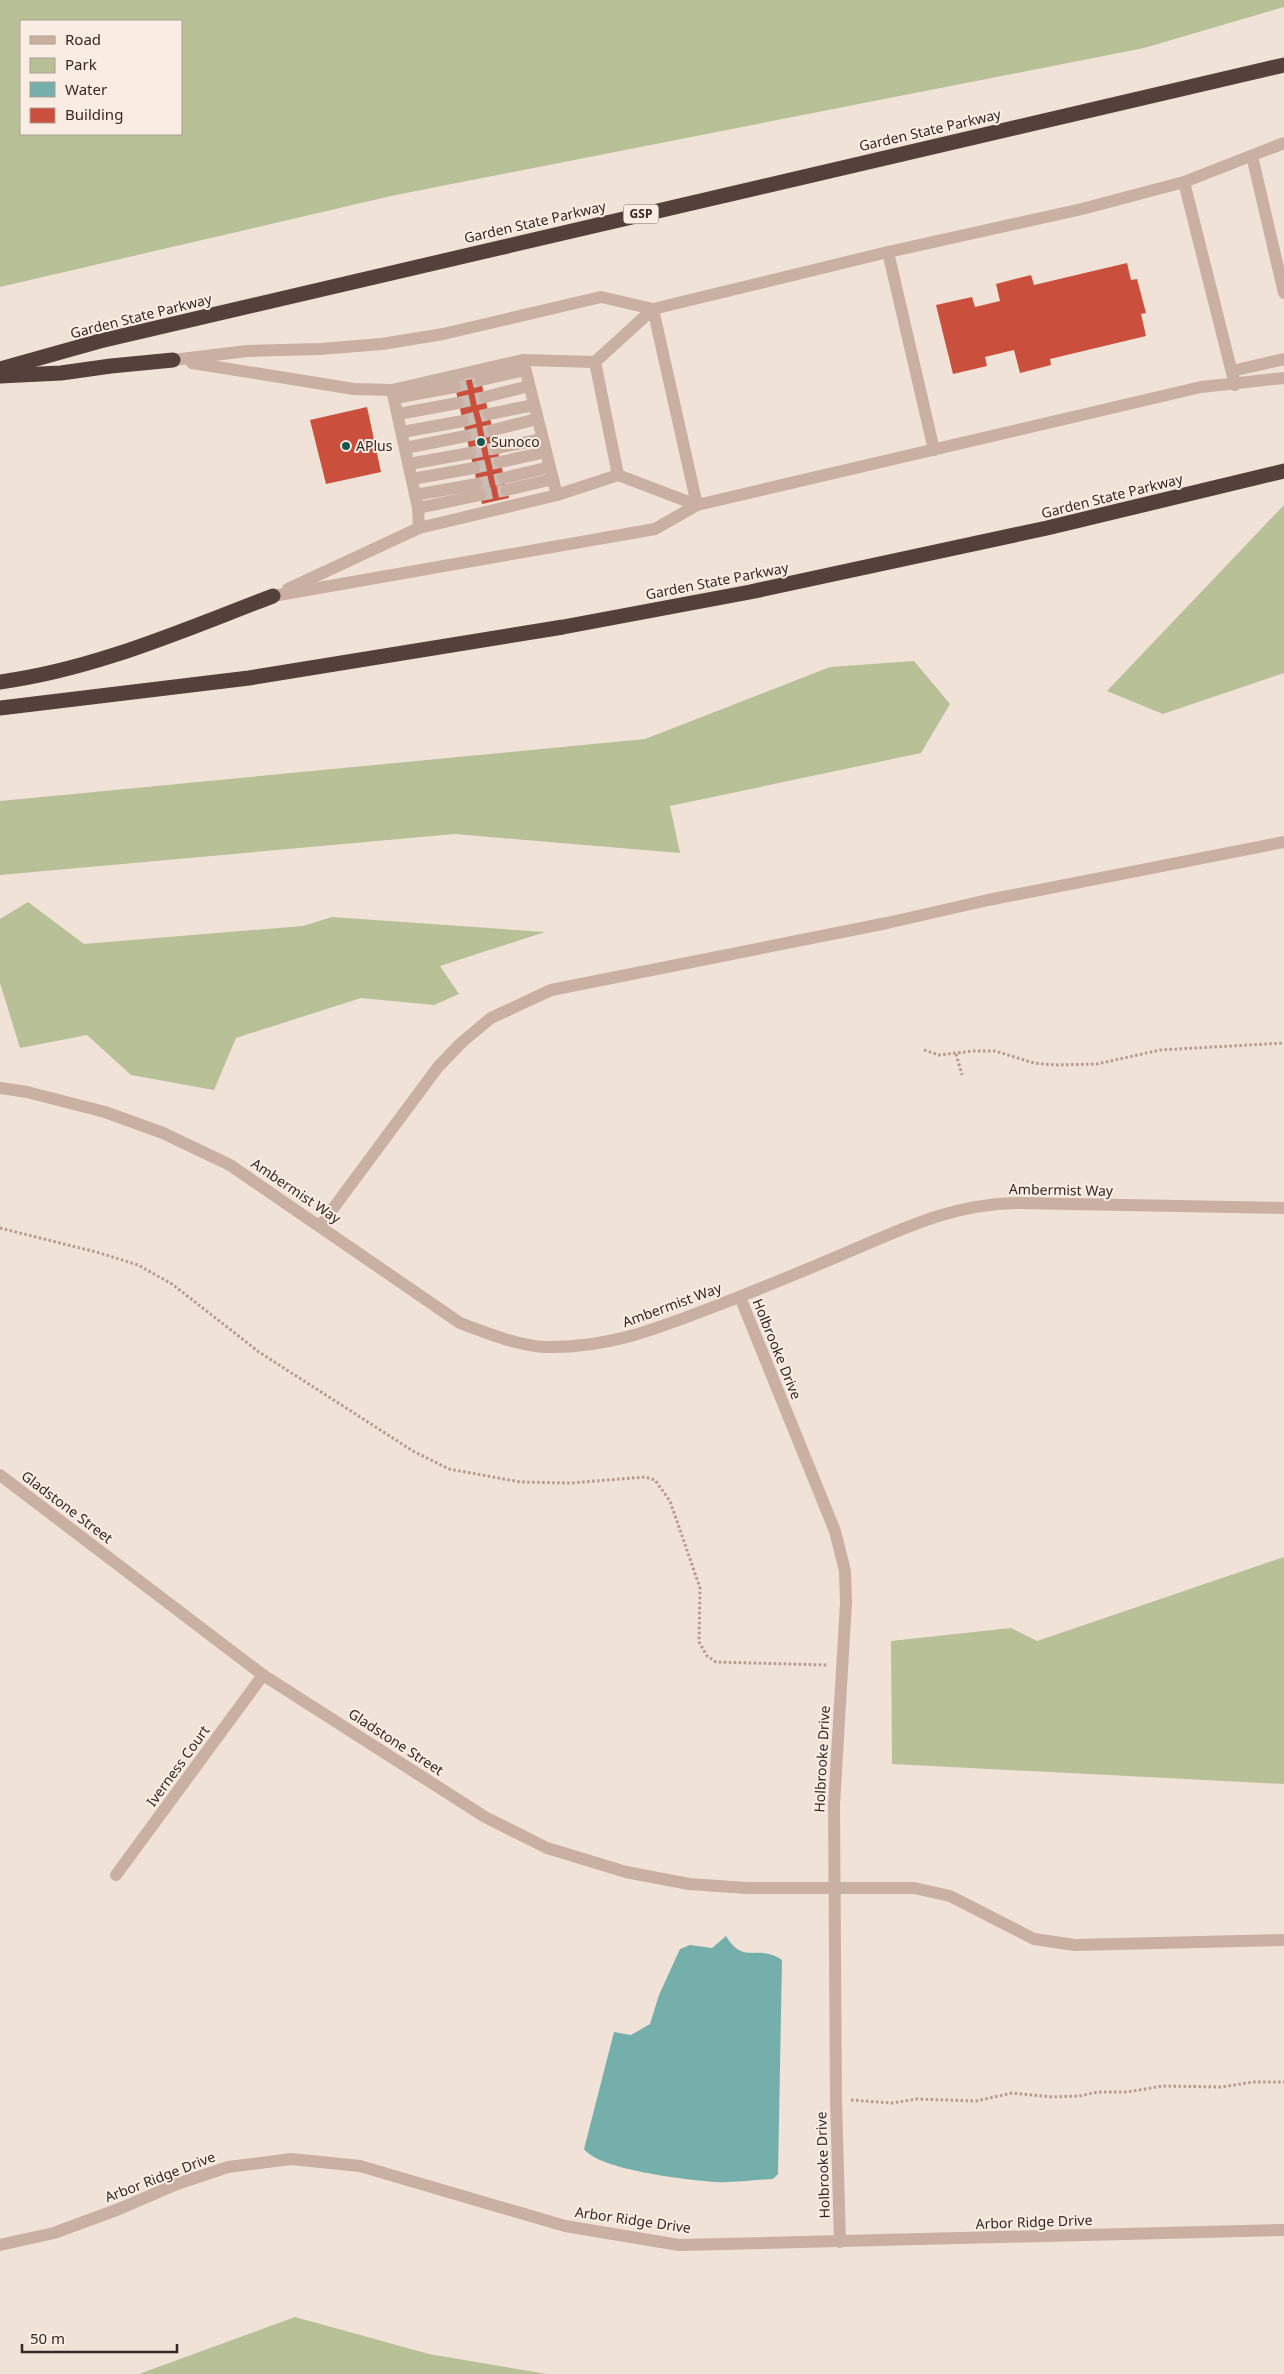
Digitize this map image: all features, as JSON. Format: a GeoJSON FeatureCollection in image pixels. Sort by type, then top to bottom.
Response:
{"type":"FeatureCollection","features":[{"type":"Feature","properties":{"kind":"highway","name":"Garden State Parkway"},"geometry":{"type":"LineString","coordinates":[[0,369],[100,341],[1284,64]]}},
{"type":"Feature","properties":{"kind":"highway"},"geometry":{"type":"LineString","coordinates":[[0,376],[60,374],[111,366],[172,360]]}},
{"type":"Feature","properties":{"kind":"highway","name":"Garden State Parkway"},"geometry":{"type":"LineString","coordinates":[[0,708],[249,678],[563,627],[750,592],[1047,528],[1284,471]]}},
{"type":"Feature","properties":{"kind":"highway"},"geometry":{"type":"LineString","coordinates":[[0,682],[34,678],[82,666],[137,648],[273,596]]}},
{"type":"Feature","properties":{"kind":"street"},"geometry":{"type":"LineString","coordinates":[[172,360],[247,351],[320,349],[382,344],[443,334],[601,297],[653,310],[888,252],[1082,209],[1184,182],[1284,143]]}},
{"type":"Feature","properties":{"kind":"street"},"geometry":{"type":"LineString","coordinates":[[1252,156],[1284,293]]}},
{"type":"Feature","properties":{"kind":"street"},"geometry":{"type":"LineString","coordinates":[[1184,182],[1235,385]]}},
{"type":"Feature","properties":{"kind":"street"},"geometry":{"type":"LineString","coordinates":[[888,252],[934,450]]}},
{"type":"Feature","properties":{"kind":"street"},"geometry":{"type":"LineString","coordinates":[[394,394],[524,365],[595,362],[653,310]]}},
{"type":"Feature","properties":{"kind":"street"},"geometry":{"type":"LineString","coordinates":[[653,310],[697,505]]}},
{"type":"Feature","properties":{"kind":"street"},"geometry":{"type":"LineString","coordinates":[[1232,371],[1284,359]]}},
{"type":"Feature","properties":{"kind":"street"},"geometry":{"type":"LineString","coordinates":[[172,360],[234,368],[354,390],[394,394],[454,387]]}},
{"type":"Feature","properties":{"kind":"street"},"geometry":{"type":"LineString","coordinates":[[595,362],[618,475]]}},
{"type":"Feature","properties":{"kind":"street"},"geometry":{"type":"LineString","coordinates":[[481,380],[524,365]]}},
{"type":"Feature","properties":{"kind":"street"},"geometry":{"type":"LineString","coordinates":[[524,365],[557,495]]}},
{"type":"Feature","properties":{"kind":"street"},"geometry":{"type":"LineString","coordinates":[[273,596],[655,529],[697,505],[1201,387],[1235,385],[1284,378]]}},
{"type":"Feature","properties":{"kind":"street"},"geometry":{"type":"LineString","coordinates":[[485,397],[529,386]]}},
{"type":"Feature","properties":{"kind":"street"},"geometry":{"type":"LineString","coordinates":[[394,394],[418,508],[419,528]]}},
{"type":"Feature","properties":{"kind":"street"},"geometry":{"type":"LineString","coordinates":[[398,414],[458,403]]}},
{"type":"Feature","properties":{"kind":"street"},"geometry":{"type":"LineString","coordinates":[[489,414],[534,405]]}},
{"type":"Feature","properties":{"kind":"street"},"geometry":{"type":"LineString","coordinates":[[493,430],[538,418]]}},
{"type":"Feature","properties":{"kind":"street"},"geometry":{"type":"LineString","coordinates":[[402,432],[463,421]]}},
{"type":"Feature","properties":{"kind":"street"},"geometry":{"type":"LineString","coordinates":[[405,448],[466,436]]}},
{"type":"Feature","properties":{"kind":"street"},"geometry":{"type":"LineString","coordinates":[[496,448],[542,439]]}},
{"type":"Feature","properties":{"kind":"street"},"geometry":{"type":"LineString","coordinates":[[500,462],[546,452]]}},
{"type":"Feature","properties":{"kind":"street"},"geometry":{"type":"LineString","coordinates":[[409,464],[470,453]]}},
{"type":"Feature","properties":{"kind":"street"},"geometry":{"type":"LineString","coordinates":[[412,479],[474,468]]}},
{"type":"Feature","properties":{"kind":"street"},"geometry":{"type":"LineString","coordinates":[[505,484],[551,473]]}},
{"type":"Feature","properties":{"kind":"street"},"geometry":{"type":"LineString","coordinates":[[273,596],[419,528],[557,495],[618,475],[697,505]]}},
{"type":"Feature","properties":{"kind":"street"},"geometry":{"type":"LineString","coordinates":[[415,495],[479,489],[418,508]]}},
{"type":"Feature","properties":{"kind":"street"},"geometry":{"type":"LineString","coordinates":[[320,1226],[438,1067],[461,1043],[491,1018],[551,990],[887,923],[988,900],[1284,842]]}},
{"type":"Feature","properties":{"kind":"street","name":"Ambermist Way"},"geometry":{"type":"LineString","coordinates":[[0,1088],[27,1092],[105,1112],[164,1133],[230,1165],[460,1323],[494,1336],[546,1347],[593,1345],[636,1336],[740,1297],[917,1222],[960,1209],[982,1205],[1017,1203],[1284,1208]]}},
{"type":"Feature","properties":{"kind":"street","name":"Holbrooke Drive"},"geometry":{"type":"LineString","coordinates":[[740,1297],[835,1531],[844,1570],[846,1603],[834,1805],[836,2100],[840,2242]]}},
{"type":"Feature","properties":{"kind":"street","name":"Gladstone Street"},"geometry":{"type":"LineString","coordinates":[[1,1478],[263,1675],[485,1817],[547,1848],[626,1872],[689,1884],[747,1888],[836,1888]]}},
{"type":"Feature","properties":{"kind":"street","name":"Iverness Court"},"geometry":{"type":"LineString","coordinates":[[116,1875],[263,1675]]}},
{"type":"Feature","properties":{"kind":"street"},"geometry":{"type":"LineString","coordinates":[[836,1888],[914,1888],[950,1896],[1034,1939],[1075,1945],[1284,1940]]}},
{"type":"Feature","properties":{"kind":"street","name":"Arbor Ridge Drive"},"geometry":{"type":"LineString","coordinates":[[0,2245],[54,2233],[119,2209],[177,2184],[228,2167],[291,2160],[360,2166],[565,2226],[679,2245],[1284,2230]]}},
{"type":"Feature","properties":{"kind":"path"},"geometry":{"type":"LineString","coordinates":[[924,1050],[939,1056],[973,1050],[995,1051],[1034,1062],[1055,1065],[1097,1064],[1160,1050],[1284,1043]]}},
{"type":"Feature","properties":{"kind":"path"},"geometry":{"type":"LineString","coordinates":[[956,1054],[962,1075]]}},
{"type":"Feature","properties":{"kind":"path"},"geometry":{"type":"LineString","coordinates":[[0,1228],[100,1253],[138,1265],[172,1284],[259,1352],[413,1451],[449,1468],[520,1482],[571,1483],[645,1477],[655,1480],[670,1501],[700,1588],[699,1642],[707,1656],[716,1662],[843,1665]]}},
{"type":"Feature","properties":{"kind":"path"},"geometry":{"type":"LineString","coordinates":[[836,2100],[892,2103],[917,2098],[976,2101],[1012,2093],[1052,2097],[1079,2096],[1098,2092],[1127,2092],[1164,2086],[1222,2087],[1253,2082],[1284,2082]]}},
{"type":"Feature","properties":{"kind":"green space"},"geometry":{"type":"Polygon","coordinates":[[[0,0],[1284,0],[1284,7],[1144,48],[391,196],[0,287],[0,0]]]}},
{"type":"Feature","properties":{"kind":"green space"},"geometry":{"type":"Polygon","coordinates":[[[1284,505],[1284,673],[1163,714],[1107,691],[1284,505]]]}},
{"type":"Feature","properties":{"kind":"green space"},"geometry":{"type":"Polygon","coordinates":[[[914,661],[950,704],[921,753],[670,806],[680,853],[455,834],[0,875],[0,801],[645,739],[830,667],[914,661]]]}},
{"type":"Feature","properties":{"kind":"green space"},"geometry":{"type":"Polygon","coordinates":[[[28,902],[84,944],[303,926],[332,917],[545,932],[440,966],[459,994],[434,1005],[361,998],[236,1038],[214,1090],[131,1075],[87,1035],[20,1048],[0,983],[0,919],[28,902]]]}},
{"type":"Feature","properties":{"kind":"green space"},"geometry":{"type":"Polygon","coordinates":[[[1284,1557],[1284,1784],[892,1764],[891,1641],[1011,1628],[1037,1641],[1284,1557]]]}},
{"type":"Feature","properties":{"kind":"green space"},"geometry":{"type":"Polygon","coordinates":[[[295,2317],[429,2354],[547,2374],[139,2374],[295,2317]]]}},
{"type":"Feature","properties":{"kind":"water"},"geometry":{"type":"Polygon","coordinates":[[[726,1936],[739,1950],[766,1953],[782,1960],[778,2174],[773,2179],[729,2182],[702,2181],[645,2173],[607,2163],[593,2156],[584,2149],[614,2032],[631,2035],[650,2024],[659,1995],[680,1949],[690,1945],[712,1948],[726,1936]]]}},
{"type":"Feature","properties":{"kind":"building"},"geometry":{"type":"Polygon","coordinates":[[[1127,263],[1131,280],[1137,279],[1146,313],[1141,314],[1146,336],[1050,359],[1051,365],[1020,373],[1014,350],[985,357],[987,366],[953,374],[936,305],[972,297],[975,307],[1000,301],[996,284],[1031,275],[1034,285],[1127,263]]]}},
{"type":"Feature","properties":{"kind":"building","name":"Sunoco"},"geometry":{"type":"Polygon","coordinates":[[[480,377],[509,498],[482,504],[454,383],[480,377]]]}},
{"type":"Feature","properties":{"kind":"building","name":"APlus"},"geometry":{"type":"Polygon","coordinates":[[[367,407],[381,472],[326,484],[310,420],[367,407]]]}},
{"type":"Feature","properties":{"kind":"tunnel"},"geometry":{"type":"LineString","coordinates":[[455,387],[481,380]]}},
{"type":"Feature","properties":{"kind":"tunnel"},"geometry":{"type":"LineString","coordinates":[[458,403],[485,397]]}},
{"type":"Feature","properties":{"kind":"tunnel"},"geometry":{"type":"LineString","coordinates":[[463,421],[489,414]]}},
{"type":"Feature","properties":{"kind":"tunnel"},"geometry":{"type":"LineString","coordinates":[[466,436],[493,430]]}},
{"type":"Feature","properties":{"kind":"tunnel"},"geometry":{"type":"LineString","coordinates":[[470,453],[497,448]]}},
{"type":"Feature","properties":{"kind":"tunnel"},"geometry":{"type":"LineString","coordinates":[[474,468],[500,462]]}},
{"type":"Feature","properties":{"kind":"tunnel"},"geometry":{"type":"LineString","coordinates":[[477,484],[504,478]]}},
{"type":"Feature","properties":{"kind":"tunnel"},"geometry":{"type":"LineString","coordinates":[[480,495],[507,490]]}},
{"type":"Feature","properties":{"kind":"place","name":"Sunoco"},"geometry":{"type":"Point","coordinates":[481,442]}},
{"type":"Feature","properties":{"kind":"place","name":"APlus"},"geometry":{"type":"Point","coordinates":[346,446]}}]}
